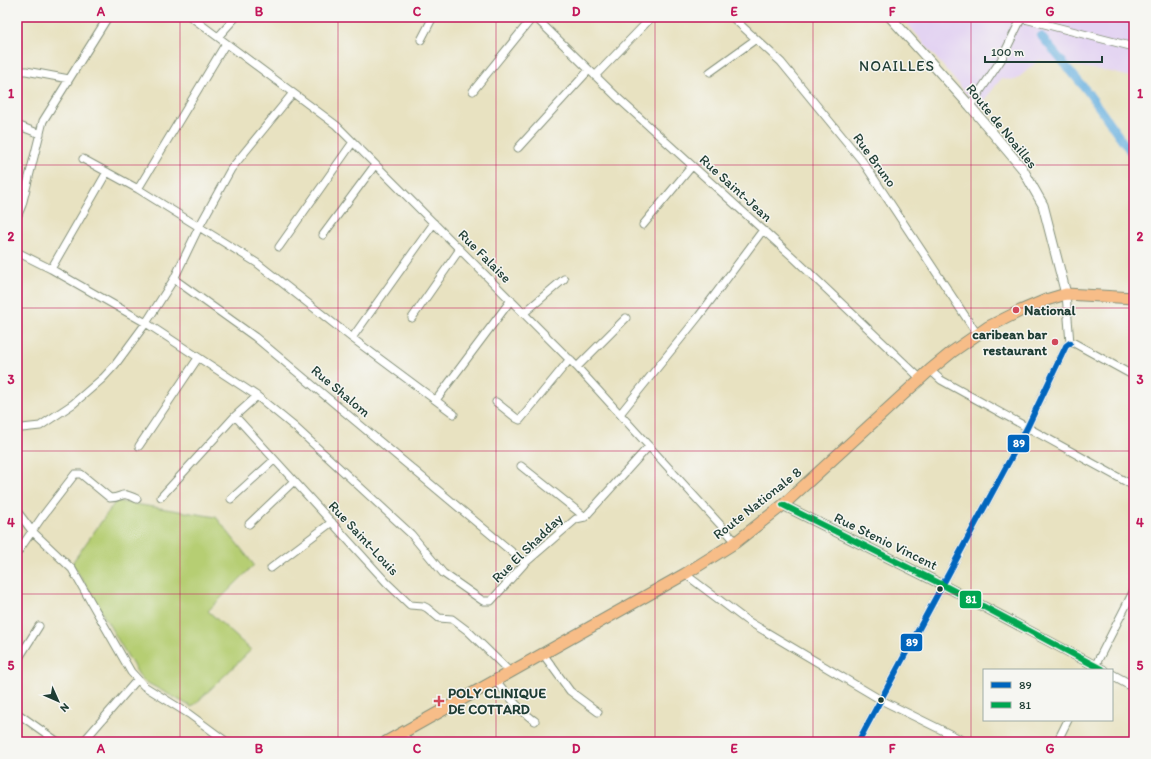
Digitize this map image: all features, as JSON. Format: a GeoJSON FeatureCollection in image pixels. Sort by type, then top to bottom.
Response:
{"type":"FeatureCollection","features":[{"type":"Feature","properties":{"kind":"main road","name":"Route Nationale 8"},"geometry":{"type":"LineString","coordinates":[[386,742],[511,673],[684,574],[736,542],[783,505],[930,370],[952,352],[988,327],[1046,300],[1066,294],[1134,298]]}},
{"type":"Feature","properties":{"kind":"street"},"geometry":{"type":"LineString","coordinates":[[17,217],[22,205],[43,121],[108,17]]}},
{"type":"Feature","properties":{"kind":"street","name":"Rue Falaise"},"geometry":{"type":"LineString","coordinates":[[191,17],[336,125],[570,359],[736,542]]}},
{"type":"Feature","properties":{"kind":"street"},"geometry":{"type":"LineString","coordinates":[[218,37],[236,17]]}},
{"type":"Feature","properties":{"kind":"street"},"geometry":{"type":"LineString","coordinates":[[421,40],[433,17]]}},
{"type":"Feature","properties":{"kind":"street"},"geometry":{"type":"LineString","coordinates":[[473,91],[534,17]]}},
{"type":"Feature","properties":{"kind":"street","name":"Rue Saint-Jean"},"geometry":{"type":"LineString","coordinates":[[534,17],[692,166],[795,259],[921,379]]}},
{"type":"Feature","properties":{"kind":"street","name":"Rue Bruno"},"geometry":{"type":"LineString","coordinates":[[732,17],[780,62],[863,162],[977,334]]}},
{"type":"Feature","properties":{"kind":"street","name":"Route de Noailles"},"geometry":{"type":"LineString","coordinates":[[890,17],[970,106],[1022,168],[1043,205],[1066,294]]}},
{"type":"Feature","properties":{"kind":"street"},"geometry":{"type":"LineString","coordinates":[[970,106],[1001,60],[1020,17],[1134,47]]}},
{"type":"Feature","properties":{"kind":"street"},"geometry":{"type":"LineString","coordinates":[[595,76],[649,20]]}},
{"type":"Feature","properties":{"kind":"street"},"geometry":{"type":"LineString","coordinates":[[710,72],[756,39]]}},
{"type":"Feature","properties":{"kind":"street"},"geometry":{"type":"LineString","coordinates":[[138,189],[226,43]]}},
{"type":"Feature","properties":{"kind":"street"},"geometry":{"type":"LineString","coordinates":[[518,148],[589,70]]}},
{"type":"Feature","properties":{"kind":"street"},"geometry":{"type":"LineString","coordinates":[[17,71],[26,71],[69,79]]}},
{"type":"Feature","properties":{"kind":"street"},"geometry":{"type":"LineString","coordinates":[[17,426],[22,428],[40,426],[73,404],[103,378],[115,365],[146,323],[174,279],[231,169],[293,93]]}},
{"type":"Feature","properties":{"kind":"street"},"geometry":{"type":"LineString","coordinates":[[17,125],[40,134]]}},
{"type":"Feature","properties":{"kind":"street"},"geometry":{"type":"LineString","coordinates":[[279,246],[353,142]]}},
{"type":"Feature","properties":{"kind":"street"},"geometry":{"type":"LineString","coordinates":[[82,159],[138,189],[257,263],[352,338],[454,414]]}},
{"type":"Feature","properties":{"kind":"street"},"geometry":{"type":"LineString","coordinates":[[323,235],[375,165]]}},
{"type":"Feature","properties":{"kind":"street"},"geometry":{"type":"LineString","coordinates":[[643,225],[692,166]]}},
{"type":"Feature","properties":{"kind":"street"},"geometry":{"type":"LineString","coordinates":[[51,269],[107,172]]}},
{"type":"Feature","properties":{"kind":"street"},"geometry":{"type":"LineString","coordinates":[[352,338],[434,224]]}},
{"type":"Feature","properties":{"kind":"street"},"geometry":{"type":"LineString","coordinates":[[620,414],[694,322],[763,230]]}},
{"type":"Feature","properties":{"kind":"street"},"geometry":{"type":"LineString","coordinates":[[412,318],[460,249]]}},
{"type":"Feature","properties":{"kind":"street"},"geometry":{"type":"LineString","coordinates":[[17,252],[51,269],[146,323],[257,396],[235,416],[161,497]]}},
{"type":"Feature","properties":{"kind":"street","name":"Rue Shalom"},"geometry":{"type":"LineString","coordinates":[[174,279],[255,337],[525,563]]}},
{"type":"Feature","properties":{"kind":"street"},"geometry":{"type":"LineString","coordinates":[[524,313],[564,279]]}},
{"type":"Feature","properties":{"kind":"street"},"geometry":{"type":"LineString","coordinates":[[1066,294],[1070,343]]}},
{"type":"Feature","properties":{"kind":"street"},"geometry":{"type":"LineString","coordinates":[[436,400],[511,300]]}},
{"type":"Feature","properties":{"kind":"street"},"geometry":{"type":"LineString","coordinates":[[577,367],[626,318]]}},
{"type":"Feature","properties":{"kind":"street"},"geometry":{"type":"LineString","coordinates":[[1070,343],[1074,343],[1134,376]]}},
{"type":"Feature","properties":{"kind":"street"},"geometry":{"type":"LineString","coordinates":[[858,742],[1027,428],[1066,346],[1070,343]]}},
{"type":"Feature","properties":{"kind":"street"},"geometry":{"type":"LineString","coordinates":[[139,446],[198,358]]}},
{"type":"Feature","properties":{"kind":"street"},"geometry":{"type":"LineString","coordinates":[[496,402],[520,420],[570,359]]}},
{"type":"Feature","properties":{"kind":"street"},"geometry":{"type":"LineString","coordinates":[[930,370],[941,380],[1134,486]]}},
{"type":"Feature","properties":{"kind":"street","name":"Rue El Shadday"},"geometry":{"type":"LineString","coordinates":[[257,396],[296,428],[411,534],[443,573],[483,601],[489,602],[525,563],[576,519],[585,517],[649,446]]}},
{"type":"Feature","properties":{"kind":"street","name":"Rue Saint-Louis"},"geometry":{"type":"LineString","coordinates":[[235,416],[387,583],[410,605],[423,606],[439,618],[452,619],[468,631],[511,673]]}},
{"type":"Feature","properties":{"kind":"street"},"geometry":{"type":"LineString","coordinates":[[231,498],[274,460]]}},
{"type":"Feature","properties":{"kind":"street"},"geometry":{"type":"LineString","coordinates":[[521,466],[585,517]]}},
{"type":"Feature","properties":{"kind":"street"},"geometry":{"type":"LineString","coordinates":[[17,553],[75,474],[80,474],[110,498],[116,498],[123,494],[127,494],[137,499]]}},
{"type":"Feature","properties":{"kind":"street"},"geometry":{"type":"LineString","coordinates":[[249,524],[294,482]]}},
{"type":"Feature","properties":{"kind":"street","name":"Rue Stenio Vincent"},"geometry":{"type":"LineString","coordinates":[[783,505],[943,585],[1097,669]]}},
{"type":"Feature","properties":{"kind":"street"},"geometry":{"type":"LineString","coordinates":[[17,511],[32,531],[72,569],[137,680],[227,742]]}},
{"type":"Feature","properties":{"kind":"street"},"geometry":{"type":"LineString","coordinates":[[271,568],[332,522]]}},
{"type":"Feature","properties":{"kind":"street"},"geometry":{"type":"LineString","coordinates":[[684,574],[746,620],[881,700],[966,742]]}},
{"type":"Feature","properties":{"kind":"street"},"geometry":{"type":"LineString","coordinates":[[1097,669],[1134,590]]}},
{"type":"Feature","properties":{"kind":"street"},"geometry":{"type":"LineString","coordinates":[[17,661],[38,626]]}},
{"type":"Feature","properties":{"kind":"street"},"geometry":{"type":"LineString","coordinates":[[544,654],[570,692],[598,712]]}},
{"type":"Feature","properties":{"kind":"street"},"geometry":{"type":"LineString","coordinates":[[1113,676],[1134,687]]}},
{"type":"Feature","properties":{"kind":"street"},"geometry":{"type":"LineString","coordinates":[[83,742],[137,680]]}},
{"type":"Feature","properties":{"kind":"street"},"geometry":{"type":"LineString","coordinates":[[496,681],[528,717],[535,721]]}},
{"type":"Feature","properties":{"kind":"street"},"geometry":{"type":"LineString","coordinates":[[17,713],[58,742]]}},
{"type":"Feature","properties":{"kind":"street"},"geometry":{"type":"LineString","coordinates":[[1057,742],[1068,721]]}},
{"type":"Feature","properties":{"kind":"street"},"geometry":{"type":"LineString","coordinates":[[398,735],[412,742]]}},
{"type":"Feature","properties":{"kind":"shaded area"},"geometry":{"type":"Polygon","coordinates":[[[902,17],[1123,17],[1134,19],[1134,78],[1111,72],[1039,60],[1016,80],[1001,79],[978,108],[902,17]]]}},
{"type":"Feature","properties":{"kind":"green space"},"geometry":{"type":"Polygon","coordinates":[[[116,501],[216,517],[254,565],[208,611],[251,650],[192,707],[142,680],[72,563],[116,501]]]}},
{"type":"Feature","properties":{"kind":"waterway"},"geometry":{"type":"LineString","coordinates":[[1041,36],[1087,91],[1134,157]]}},
{"type":"Feature","properties":{"kind":"transit line","name":"89"},"geometry":{"type":"LineString","coordinates":[[858,742],[1027,428],[1066,346],[1070,343]]}},
{"type":"Feature","properties":{"kind":"transit line","name":"81"},"geometry":{"type":"LineString","coordinates":[[783,505],[943,585],[1101,669]]}},
{"type":"Feature","properties":{"kind":"place","name":"National"},"geometry":{"type":"Point","coordinates":[1016,310]}},
{"type":"Feature","properties":{"kind":"place","name":"caribean bar restaurant"},"geometry":{"type":"Point","coordinates":[1055,342]}},
{"type":"Feature","properties":{"kind":"place","name":"POLY CLINIQUE DE COTTARD"},"geometry":{"type":"Point","coordinates":[439,701]}},
{"type":"Feature","properties":{"kind":"district","name":"NOAILLES"},"geometry":{"type":"Point","coordinates":[897,66]}}]}
